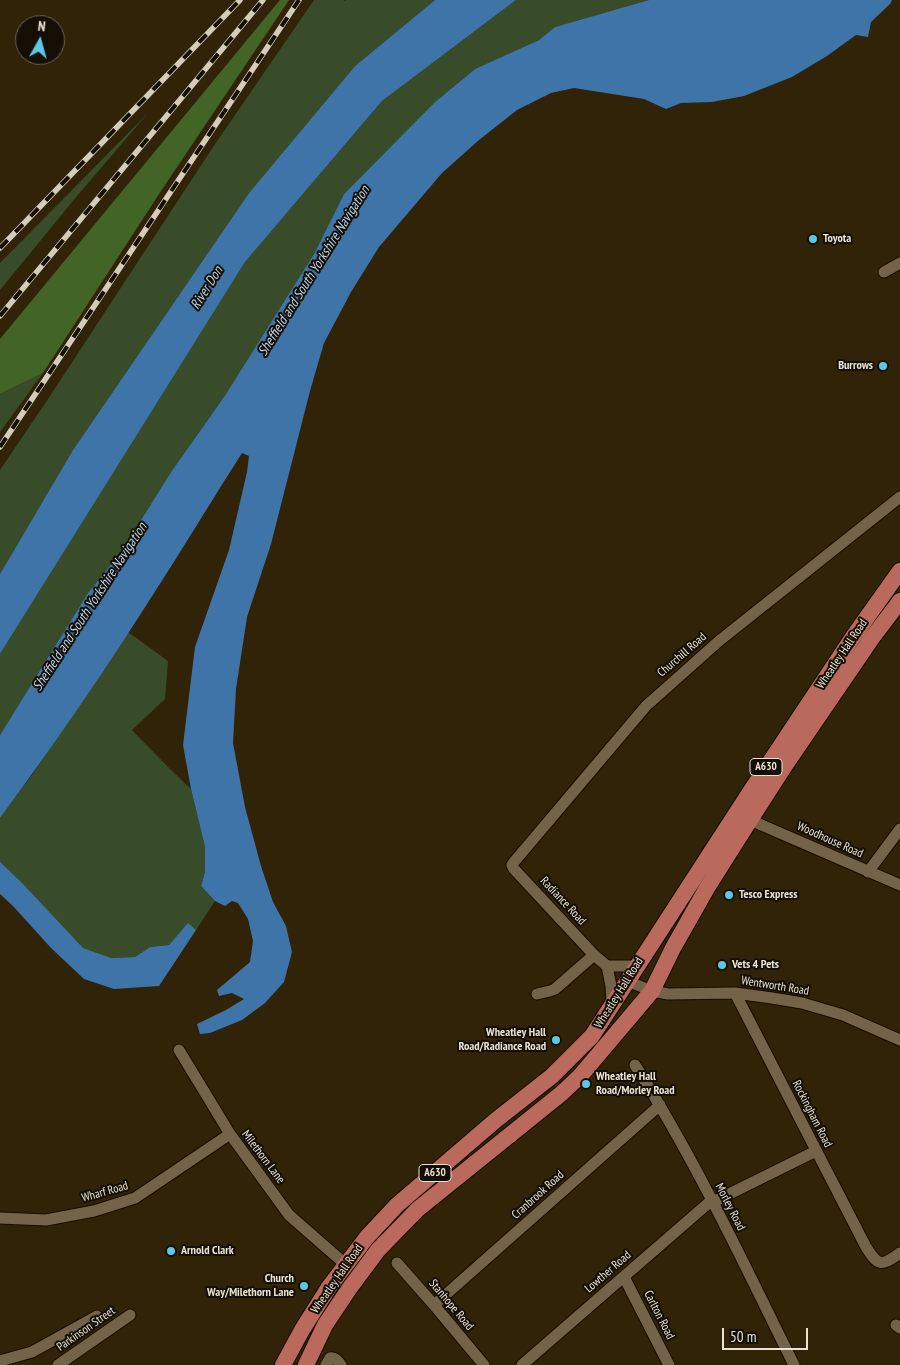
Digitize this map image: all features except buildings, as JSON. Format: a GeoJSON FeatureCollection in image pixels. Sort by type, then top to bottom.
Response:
{"type":"FeatureCollection","features":[{"type":"Feature","properties":{"kind":"highway","name":"Wheatley Hall Road"},"geometry":{"type":"LineString","coordinates":[[640,986],[636,966],[838,660],[900,571]]}},
{"type":"Feature","properties":{"kind":"highway","name":"Wheatley Hall Road"},"geometry":{"type":"LineString","coordinates":[[306,1365],[325,1325],[378,1250],[418,1209],[562,1093],[581,1075],[640,986],[674,948],[702,896],[786,764],[850,669],[900,601]]}},
{"type":"Feature","properties":{"kind":"highway","name":"Wheatley Hall Road"},"geometry":{"type":"LineString","coordinates":[[283,1365],[311,1314],[345,1264],[367,1237],[397,1206],[496,1120],[552,1076],[592,1036],[612,1004],[640,986]]}},
{"type":"Feature","properties":{"kind":"street"},"geometry":{"type":"LineString","coordinates":[[884,272],[900,263]]}},
{"type":"Feature","properties":{"kind":"street","name":"Churchill Road"},"geometry":{"type":"LineString","coordinates":[[512,865],[646,706],[719,641],[900,497]]}},
{"type":"Feature","properties":{"kind":"street","name":"Woodhouse Road"},"geometry":{"type":"LineString","coordinates":[[750,820],[900,885]]}},
{"type":"Feature","properties":{"kind":"street"},"geometry":{"type":"LineString","coordinates":[[868,872],[900,829]]}},
{"type":"Feature","properties":{"kind":"street","name":"Radiance Road"},"geometry":{"type":"LineString","coordinates":[[512,865],[594,955],[607,966]]}},
{"type":"Feature","properties":{"kind":"street"},"geometry":{"type":"LineString","coordinates":[[537,994],[555,989],[594,955]]}},
{"type":"Feature","properties":{"kind":"street"},"geometry":{"type":"LineString","coordinates":[[612,1004],[607,966],[636,966]]}},
{"type":"Feature","properties":{"kind":"street","name":"Wentworth Road"},"geometry":{"type":"LineString","coordinates":[[640,986],[668,994],[735,994],[802,1003],[843,1015],[900,1040]]}},
{"type":"Feature","properties":{"kind":"street","name":"Rockingham Road"},"geometry":{"type":"LineString","coordinates":[[735,994],[874,1261],[881,1263],[890,1261],[900,1253]]}},
{"type":"Feature","properties":{"kind":"street","name":"Milethorn Lane"},"geometry":{"type":"LineString","coordinates":[[179,1050],[230,1134],[291,1216],[345,1264]]}},
{"type":"Feature","properties":{"kind":"street","name":"Morley Road"},"geometry":{"type":"LineString","coordinates":[[635,1065],[660,1104],[712,1201],[794,1365]]}},
{"type":"Feature","properties":{"kind":"street","name":"Cranbrook Road"},"geometry":{"type":"LineString","coordinates":[[434,1305],[660,1104]]}},
{"type":"Feature","properties":{"kind":"street","name":"Wharf Road"},"geometry":{"type":"LineString","coordinates":[[0,1218],[46,1220],[94,1210],[135,1198],[230,1134]]}},
{"type":"Feature","properties":{"kind":"street","name":"Lowther Road"},"geometry":{"type":"LineString","coordinates":[[522,1365],[712,1201],[816,1151]]}},
{"type":"Feature","properties":{"kind":"street","name":"Stanhope Road"},"geometry":{"type":"LineString","coordinates":[[397,1263],[484,1365]]}},
{"type":"Feature","properties":{"kind":"street","name":"Carlton Road"},"geometry":{"type":"LineString","coordinates":[[624,1277],[670,1365]]}},
{"type":"Feature","properties":{"kind":"street","name":"Parkinson Street"},"geometry":{"type":"LineString","coordinates":[[58,1365],[130,1315]]}},
{"type":"Feature","properties":{"kind":"street","name":"Parkinson Street"},"geometry":{"type":"LineString","coordinates":[[0,1361],[32,1352],[97,1316]]}},
{"type":"Feature","properties":{"kind":"green space"},"geometry":{"type":"Polygon","coordinates":[[[280,0],[289,0],[159,194],[43,373],[0,394],[0,339],[280,0]]]}},
{"type":"Feature","properties":{"kind":"green space"},"geometry":{"type":"Polygon","coordinates":[[[314,0],[435,0],[355,66],[249,193],[73,450],[0,574],[0,470],[213,147],[314,0]]]}},
{"type":"Feature","properties":{"kind":"green space"},"geometry":{"type":"Polygon","coordinates":[[[516,0],[649,0],[555,27],[539,40],[475,69],[435,102],[344,194],[314,254],[224,397],[171,472],[121,552],[88,593],[0,735],[0,654],[245,262],[382,101],[516,0]]]}},
{"type":"Feature","properties":{"kind":"green space"},"geometry":{"type":"Polygon","coordinates":[[[148,113],[77,196],[0,290],[0,263],[148,113]]]}},
{"type":"Feature","properties":{"kind":"green space"},"geometry":{"type":"Polygon","coordinates":[[[43,373],[0,432],[0,394],[43,373]]]}},
{"type":"Feature","properties":{"kind":"green space"},"geometry":{"type":"Polygon","coordinates":[[[128,632],[168,661],[165,699],[132,730],[191,789],[205,847],[205,872],[201,886],[215,901],[196,930],[188,924],[169,945],[150,947],[135,957],[110,958],[82,948],[0,863],[0,818],[32,775],[128,632]]]}},
{"type":"Feature","properties":{"kind":"water","name":"River Don"},"geometry":{"type":"Polygon","coordinates":[[[435,0],[516,0],[382,101],[245,262],[0,654],[0,574],[73,450],[249,193],[355,66],[435,0]]]}},
{"type":"Feature","properties":{"kind":"water","name":"Sheffield and South Yorkshire Navigation"},"geometry":{"type":"Polygon","coordinates":[[[649,0],[892,0],[871,22],[868,37],[856,35],[827,56],[792,77],[744,96],[712,102],[681,103],[666,109],[644,99],[574,88],[551,93],[517,110],[442,173],[379,247],[351,292],[324,343],[271,544],[247,617],[236,689],[233,743],[245,807],[261,866],[273,902],[286,926],[292,952],[284,982],[265,1003],[242,1020],[210,1033],[200,1034],[197,1024],[244,999],[232,993],[219,996],[217,990],[250,962],[253,941],[248,919],[238,903],[232,901],[225,906],[215,901],[201,886],[205,872],[205,847],[183,745],[195,647],[229,550],[249,456],[242,453],[104,670],[0,818],[0,735],[88,593],[121,552],[171,472],[224,397],[314,254],[344,194],[435,102],[475,69],[539,40],[555,27],[649,0]]]}},
{"type":"Feature","properties":{"kind":"water"},"geometry":{"type":"Polygon","coordinates":[[[0,862],[83,948],[111,958],[135,957],[150,947],[169,945],[188,923],[196,930],[159,986],[114,989],[84,979],[51,948],[0,894],[0,862]]]}},
{"type":"Feature","properties":{"kind":"railway"},"geometry":{"type":"LineString","coordinates":[[0,248],[240,0]]}},
{"type":"Feature","properties":{"kind":"railway"},"geometry":{"type":"LineString","coordinates":[[0,316],[263,0]]}},
{"type":"Feature","properties":{"kind":"railway"},"geometry":{"type":"LineString","coordinates":[[0,447],[299,0]]}},
{"type":"Feature","properties":{"kind":"place","name":"Toyota"},"geometry":{"type":"Point","coordinates":[813,239]}},
{"type":"Feature","properties":{"kind":"place","name":"Burrows"},"geometry":{"type":"Point","coordinates":[883,366]}},
{"type":"Feature","properties":{"kind":"place","name":"Tesco Express"},"geometry":{"type":"Point","coordinates":[729,895]}},
{"type":"Feature","properties":{"kind":"place","name":"Vets 4 Pets"},"geometry":{"type":"Point","coordinates":[722,965]}},
{"type":"Feature","properties":{"kind":"place","name":"Wheatley Hall Road/Radiance Road"},"geometry":{"type":"Point","coordinates":[556,1040]}},
{"type":"Feature","properties":{"kind":"place","name":"Wheatley Hall Road/Morley Road"},"geometry":{"type":"Point","coordinates":[586,1084]}},
{"type":"Feature","properties":{"kind":"place","name":"Arnold Clark"},"geometry":{"type":"Point","coordinates":[171,1251]}},
{"type":"Feature","properties":{"kind":"place","name":"Church Way/Milethorn Lane"},"geometry":{"type":"Point","coordinates":[304,1286]}}]}
